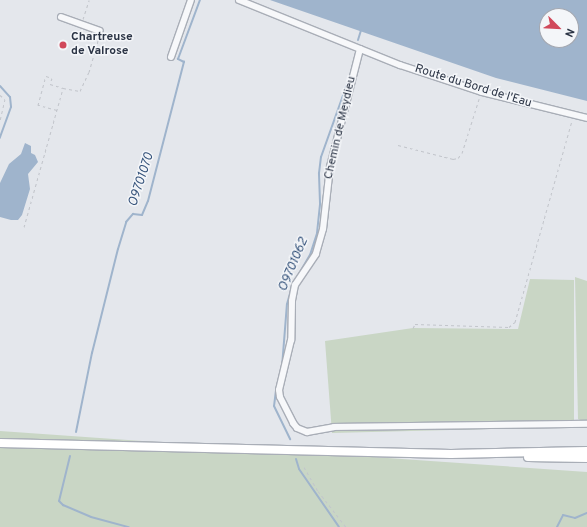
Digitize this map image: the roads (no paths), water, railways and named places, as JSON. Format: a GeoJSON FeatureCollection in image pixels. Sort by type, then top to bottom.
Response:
{"type":"FeatureCollection","features":[{"type":"Feature","properties":{"kind":"main road"},"geometry":{"type":"LineString","coordinates":[[0,443],[501,454],[587,451]]}},
{"type":"Feature","properties":{"kind":"main road"},"geometry":{"type":"LineString","coordinates":[[501,454],[540,458],[587,458]]}},
{"type":"Feature","properties":{"kind":"street"},"geometry":{"type":"LineString","coordinates":[[171,57],[191,0]]}},
{"type":"Feature","properties":{"kind":"street","name":"Route du Bord de l'Eau"},"geometry":{"type":"LineString","coordinates":[[239,0],[400,65],[482,92],[587,118]]}},
{"type":"Feature","properties":{"kind":"street"},"geometry":{"type":"LineString","coordinates":[[61,17],[100,31]]}},
{"type":"Feature","properties":{"kind":"street","name":"Chemin de Meydieu"},"geometry":{"type":"LineString","coordinates":[[360,49],[330,167],[323,229],[316,254],[295,285],[292,301],[291,340],[279,390],[280,397],[293,423],[297,428],[307,432],[334,427],[587,424]]}},
{"type":"Feature","properties":{"kind":"water"},"geometry":{"type":"Polygon","coordinates":[[[270,0],[587,0],[587,101],[496,78],[270,0]]]}},
{"type":"Feature","properties":{"kind":"water"},"geometry":{"type":"Polygon","coordinates":[[[25,143],[31,146],[31,153],[35,155],[38,162],[28,174],[30,189],[22,215],[18,220],[11,220],[0,217],[0,183],[9,164],[21,154],[25,143]]]}},
{"type":"Feature","properties":{"kind":"waterway","name":"O9701070"},"geometry":{"type":"LineString","coordinates":[[76,432],[92,353],[118,249],[126,222],[133,214],[142,215],[148,201],[184,62],[178,59],[200,0]]}},
{"type":"Feature","properties":{"kind":"waterway","name":"O9701062"},"geometry":{"type":"LineString","coordinates":[[358,40],[361,30]]}},
{"type":"Feature","properties":{"kind":"waterway","name":"O9701062"},"geometry":{"type":"LineString","coordinates":[[296,279],[310,255],[317,233],[320,203],[319,173],[321,157],[351,73]]}},
{"type":"Feature","properties":{"kind":"waterway"},"geometry":{"type":"LineString","coordinates":[[0,86],[10,97],[11,107],[0,138]]}},
{"type":"Feature","properties":{"kind":"waterway","name":"O9701062"},"geometry":{"type":"LineString","coordinates":[[282,367],[287,304],[292,286]]}},
{"type":"Feature","properties":{"kind":"waterway","name":"O9701062"},"geometry":{"type":"LineString","coordinates":[[276,390],[274,406],[290,439]]}},
{"type":"Feature","properties":{"kind":"waterway","name":"O9701070"},"geometry":{"type":"LineString","coordinates":[[70,456],[59,501],[63,505],[91,517],[129,527]]}},
{"type":"Feature","properties":{"kind":"waterway","name":"O9701062"},"geometry":{"type":"LineString","coordinates":[[296,459],[299,469],[339,527]]}},
{"type":"Feature","properties":{"kind":"waterway","name":"O9701062"},"geometry":{"type":"LineString","coordinates":[[557,527],[563,515],[575,518],[587,513]]}},
{"type":"Feature","properties":{"kind":"place","name":"Chartreuse de Valrose"},"geometry":{"type":"Point","coordinates":[63,45]}}]}
